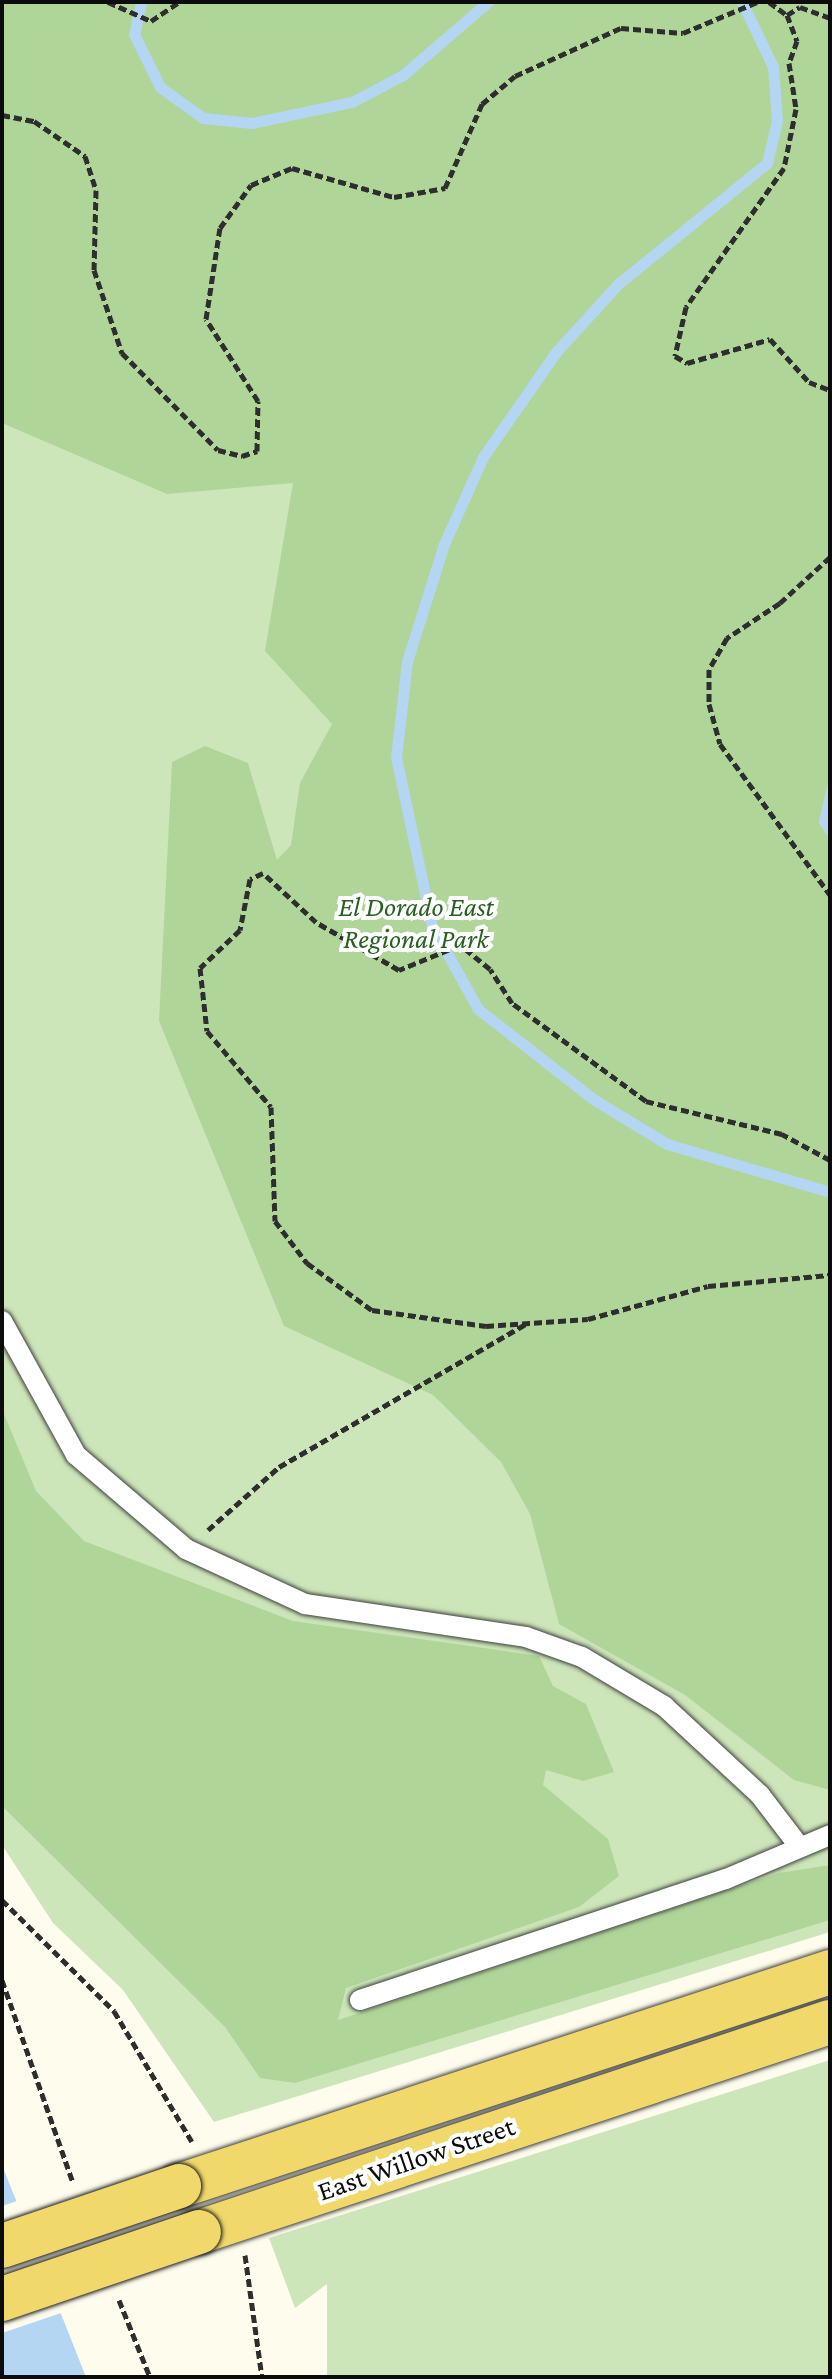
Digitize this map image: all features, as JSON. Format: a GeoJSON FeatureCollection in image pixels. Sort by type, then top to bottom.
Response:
{"type":"FeatureCollection","features":[{"type":"Feature","properties":{"kind":"main road","name":"East Willow Street"},"geometry":{"type":"LineString","coordinates":[[2,2246],[819,1975]]}},
{"type":"Feature","properties":{"kind":"main road","name":"East Willow Street"},"geometry":{"type":"LineString","coordinates":[[2,2299],[826,2024]]}},
{"type":"Feature","properties":{"kind":"lane"},"geometry":{"type":"LineString","coordinates":[[2,1321],[76,1455],[186,1549],[305,1604],[526,1637],[582,1657],[664,1706],[760,1795],[799,1846]]}},
{"type":"Feature","properties":{"kind":"lane"},"geometry":{"type":"LineString","coordinates":[[360,2000],[726,1879],[830,1835]]}},
{"type":"Feature","properties":{"kind":"path"},"geometry":{"type":"LineString","coordinates":[[108,2],[151,21],[179,2]]}},
{"type":"Feature","properties":{"kind":"path"},"geometry":{"type":"LineString","coordinates":[[2,115],[34,121],[85,156],[96,190],[94,270],[122,353],[218,450],[242,456],[257,451],[258,401],[206,319],[220,228],[251,185],[292,168],[394,197],[445,188],[482,104],[515,76],[621,28],[683,33],[757,2]]}},
{"type":"Feature","properties":{"kind":"path"},"geometry":{"type":"LineString","coordinates":[[769,2],[787,15],[797,41],[789,63],[796,109],[784,168],[686,307],[675,356],[687,363],[770,339],[809,382],[830,390]]}},
{"type":"Feature","properties":{"kind":"path"},"geometry":{"type":"LineString","coordinates":[[787,15],[800,7],[830,18]]}},
{"type":"Feature","properties":{"kind":"path"},"geometry":{"type":"LineString","coordinates":[[830,557],[780,603],[727,638],[709,669],[709,693],[720,744],[830,895]]}},
{"type":"Feature","properties":{"kind":"path"},"geometry":{"type":"LineString","coordinates":[[830,1160],[782,1134],[646,1101],[512,1003],[490,969],[460,945],[399,970],[377,962],[316,922],[263,873],[250,879],[240,930],[200,968],[207,1031],[271,1107],[275,1221],[307,1263],[372,1310],[427,1322],[588,1319],[708,1286],[830,1275]]}},
{"type":"Feature","properties":{"kind":"path"},"geometry":{"type":"LineString","coordinates":[[186,1549],[279,1467],[528,1322]]}},
{"type":"Feature","properties":{"kind":"path"},"geometry":{"type":"LineString","coordinates":[[2,1900],[114,2011],[160,2080],[193,2181]]}},
{"type":"Feature","properties":{"kind":"path"},"geometry":{"type":"LineString","coordinates":[[216,2227],[248,2263],[262,2377]]}},
{"type":"Feature","properties":{"kind":"green space","name":"El Dorado East Regional Park"},"geometry":{"type":"Polygon","coordinates":[[[2,2],[830,2],[830,1932],[214,2122],[123,1990],[53,1923],[2,1845],[2,2]]]}},
{"type":"Feature","properties":{"kind":"green space","name":"El Dorado East Regional Park"},"geometry":{"type":"Polygon","coordinates":[[[2,2],[830,2],[830,775],[819,822],[830,839],[830,1790],[794,1780],[685,1695],[559,1624],[530,1514],[501,1462],[433,1395],[284,1326],[159,1021],[172,762],[205,746],[248,763],[277,860],[291,845],[300,783],[332,724],[265,651],[293,483],[167,494],[2,423],[2,2]]]}},
{"type":"Feature","properties":{"kind":"green space"},"geometry":{"type":"Polygon","coordinates":[[[2,1409],[36,1491],[84,1541],[293,1621],[539,1656],[553,1686],[586,1704],[614,1772],[583,1781],[546,1770],[543,1785],[608,1839],[619,1876],[579,1907],[346,1988],[338,2020],[779,1873],[830,1865],[830,1920],[295,2083],[260,2078],[225,2027],[2,1806],[2,1409]]]}},
{"type":"Feature","properties":{"kind":"green space"},"geometry":{"type":"Polygon","coordinates":[[[830,2060],[830,2377],[327,2377],[327,2284],[295,2308],[269,2238],[830,2060]]]}},
{"type":"Feature","properties":{"kind":"water"},"geometry":{"type":"Polygon","coordinates":[[[830,775],[830,839],[819,823],[830,775]]]}},
{"type":"Feature","properties":{"kind":"water"},"geometry":{"type":"Polygon","coordinates":[[[2,2165],[86,2377],[2,2377],[2,2165]]]}},
{"type":"Feature","properties":{"kind":"pier"},"geometry":{"type":"Polygon","coordinates":[[[20,2200],[64,2312],[2,2333],[2,2206],[20,2200]]]}},
{"type":"Feature","properties":{"kind":"waterway"},"geometry":{"type":"LineString","coordinates":[[141,2],[134,34],[160,87],[203,118],[252,123],[352,102],[403,75],[488,2]]}},
{"type":"Feature","properties":{"kind":"waterway"},"geometry":{"type":"LineString","coordinates":[[742,2],[773,67],[777,121],[767,163],[618,284],[556,352],[483,457],[444,544],[407,661],[396,757],[432,926],[478,1009],[593,1099],[667,1144],[830,1192]]}}]}
